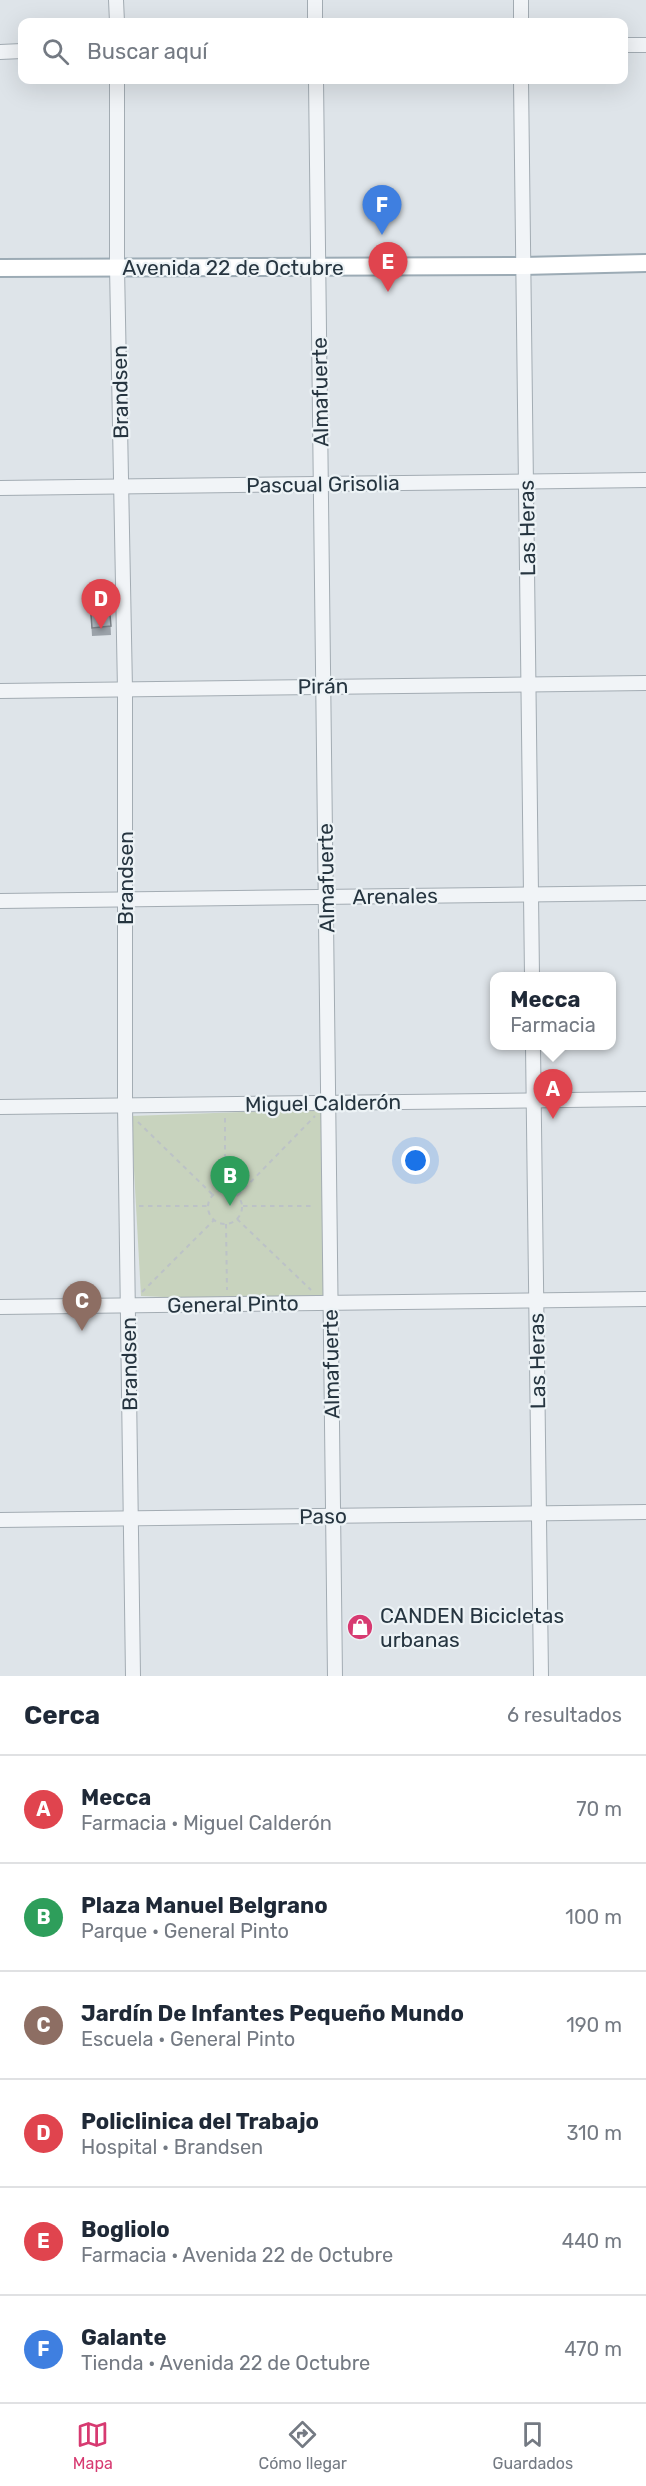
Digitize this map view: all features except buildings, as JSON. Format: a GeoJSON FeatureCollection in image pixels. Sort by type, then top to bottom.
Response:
{"type":"FeatureCollection","features":[{"type":"Feature","properties":{"kind":"main road","name":"Avenida 22 de Octubre"},"geometry":{"type":"LineString","coordinates":[[0,268],[523,266],[646,263]]}},
{"type":"Feature","properties":{"kind":"street"},"geometry":{"type":"LineString","coordinates":[[116,0],[117,18]]}},
{"type":"Feature","properties":{"kind":"street"},"geometry":{"type":"LineString","coordinates":[[315,0],[315,18]]}},
{"type":"Feature","properties":{"kind":"street"},"geometry":{"type":"LineString","coordinates":[[521,0],[521,18]]}},
{"type":"Feature","properties":{"kind":"street"},"geometry":{"type":"LineString","coordinates":[[628,45],[646,45]]}},
{"type":"Feature","properties":{"kind":"street"},"geometry":{"type":"LineString","coordinates":[[0,52],[18,51]]}},
{"type":"Feature","properties":{"kind":"street","name":"Brandsen"},"geometry":{"type":"LineString","coordinates":[[117,84],[117,267],[125,690],[125,1105],[133,1676]]}},
{"type":"Feature","properties":{"kind":"street","name":"Almafuerte"},"geometry":{"type":"LineString","coordinates":[[316,84],[335,1676]]}},
{"type":"Feature","properties":{"kind":"street","name":"Las Heras"},"geometry":{"type":"LineString","coordinates":[[521,84],[532,972]]}},
{"type":"Feature","properties":{"kind":"street","name":"Pascual Grisolia"},"geometry":{"type":"LineString","coordinates":[[0,488],[646,480]]}},
{"type":"Feature","properties":{"kind":"street","name":"Pirán"},"geometry":{"type":"LineString","coordinates":[[0,691],[646,683]]}},
{"type":"Feature","properties":{"kind":"street","name":"Arenales"},"geometry":{"type":"LineString","coordinates":[[0,901],[646,893]]}},
{"type":"Feature","properties":{"kind":"street","name":"Las Heras"},"geometry":{"type":"LineString","coordinates":[[533,1050],[541,1676]]}},
{"type":"Feature","properties":{"kind":"street","name":"Miguel Calderón"},"geometry":{"type":"LineString","coordinates":[[0,1107],[646,1099]]}},
{"type":"Feature","properties":{"kind":"street","name":"General Pinto"},"geometry":{"type":"LineString","coordinates":[[0,1307],[646,1299]]}},
{"type":"Feature","properties":{"kind":"street","name":"Paso"},"geometry":{"type":"LineString","coordinates":[[0,1520],[646,1512]]}},
{"type":"Feature","properties":{"kind":"path"},"geometry":{"type":"LineString","coordinates":[[238,1195],[320,1111],[308,1112]]}},
{"type":"Feature","properties":{"kind":"path"},"geometry":{"type":"LineString","coordinates":[[225,1112],[225,1190]]}},
{"type":"Feature","properties":{"kind":"path"},"geometry":{"type":"LineString","coordinates":[[137,1121],[213,1195]]}},
{"type":"Feature","properties":{"kind":"path"},"geometry":{"type":"LineString","coordinates":[[225,1190],[238,1195],[242,1206],[237,1219],[226,1224],[214,1220],[209,1206],[213,1195],[225,1190]]}},
{"type":"Feature","properties":{"kind":"path"},"geometry":{"type":"LineString","coordinates":[[130,1206],[209,1206]]}},
{"type":"Feature","properties":{"kind":"path"},"geometry":{"type":"LineString","coordinates":[[242,1206],[321,1206]]}},
{"type":"Feature","properties":{"kind":"path"},"geometry":{"type":"LineString","coordinates":[[237,1219],[314,1293]]}},
{"type":"Feature","properties":{"kind":"path"},"geometry":{"type":"LineString","coordinates":[[140,1295],[214,1220]]}},
{"type":"Feature","properties":{"kind":"path"},"geometry":{"type":"LineString","coordinates":[[226,1224],[227,1291]]}},
{"type":"Feature","properties":{"kind":"green space"},"geometry":{"type":"Polygon","coordinates":[[[322,1109],[326,1304],[141,1296],[131,1116],[322,1109]]]}},
{"type":"Feature","properties":{"kind":"place","name":"Galante"},"geometry":{"type":"Point","coordinates":[382,235]}},
{"type":"Feature","properties":{"kind":"place","name":"Bogliolo"},"geometry":{"type":"Point","coordinates":[388,292]}},
{"type":"Feature","properties":{"kind":"place","name":"Policlinica del Trabajo"},"geometry":{"type":"Point","coordinates":[101,629]}},
{"type":"Feature","properties":{"kind":"place","name":"Mecca"},"geometry":{"type":"Point","coordinates":[553,1119]}},
{"type":"Feature","properties":{"kind":"place","name":"Plaza Manuel Belgrano"},"geometry":{"type":"Point","coordinates":[230,1206]}},
{"type":"Feature","properties":{"kind":"place","name":"Jardín De Infantes Pequeño Mundo"},"geometry":{"type":"Point","coordinates":[82,1331]}},
{"type":"Feature","properties":{"kind":"place","name":"CANDEN Bicicletas urbanas"},"geometry":{"type":"Point","coordinates":[360,1627]}}]}
